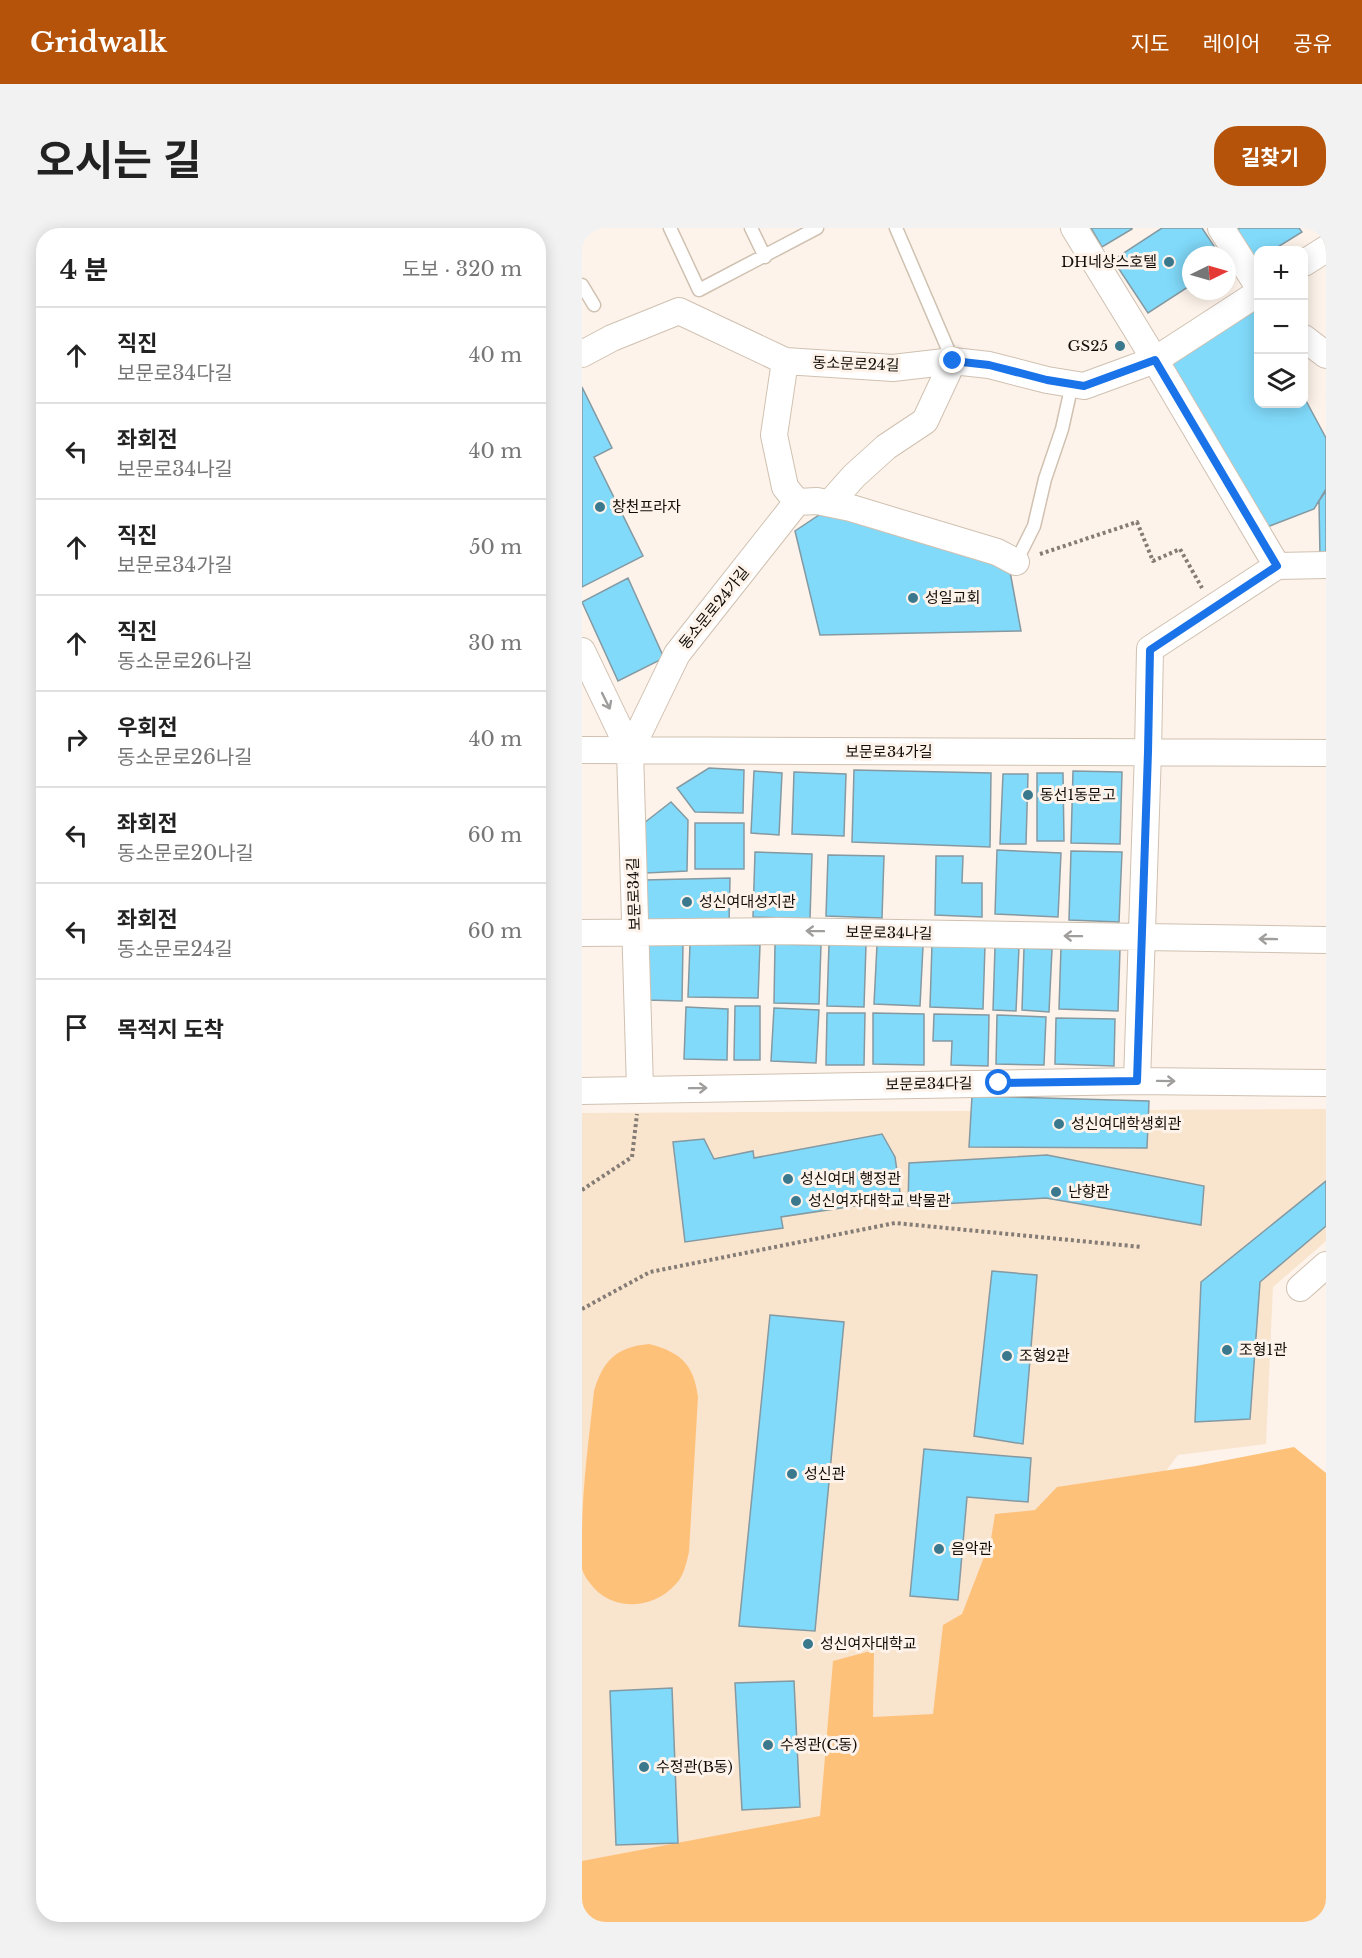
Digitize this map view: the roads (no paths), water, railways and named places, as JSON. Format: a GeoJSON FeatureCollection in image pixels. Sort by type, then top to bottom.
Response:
{"type":"FeatureCollection","features":[{"type":"Feature","properties":{"kind":"street"},"geometry":{"type":"LineString","coordinates":[[1074,228],[1277,566]]}},
{"type":"Feature","properties":{"kind":"street"},"geometry":{"type":"LineString","coordinates":[[1221,228],[1254,280]]}},
{"type":"Feature","properties":{"kind":"street"},"geometry":{"type":"LineString","coordinates":[[1308,260],[1326,249]]}},
{"type":"Feature","properties":{"kind":"street","name":"동소문로24길"},"geometry":{"type":"LineString","coordinates":[[582,354],[612,338],[679,311],[785,361],[893,368],[953,361],[989,365],[1084,386],[1155,360],[1254,295]]}},
{"type":"Feature","properties":{"kind":"street"},"geometry":{"type":"LineString","coordinates":[[1308,341],[1326,355]]}},
{"type":"Feature","properties":{"kind":"street"},"geometry":{"type":"LineString","coordinates":[[785,361],[774,435],[785,487],[798,502],[830,503],[997,552],[1016,562]]}},
{"type":"Feature","properties":{"kind":"street"},"geometry":{"type":"LineString","coordinates":[[830,503],[886,447],[926,421],[953,361]]}},
{"type":"Feature","properties":{"kind":"street","name":"동소문로24가길"},"geometry":{"type":"LineString","coordinates":[[630,752],[677,654],[798,502]]}},
{"type":"Feature","properties":{"kind":"street"},"geometry":{"type":"LineString","coordinates":[[1137,1081],[1150,650],[1277,566],[1326,565]]}},
{"type":"Feature","properties":{"kind":"street","name":"보문로34길"},"geometry":{"type":"LineString","coordinates":[[582,651],[630,752],[640,1089]]}},
{"type":"Feature","properties":{"kind":"street","name":"보문로34가길"},"geometry":{"type":"LineString","coordinates":[[582,750],[630,752],[1326,753]]}},
{"type":"Feature","properties":{"kind":"street","name":"보문로34나길"},"geometry":{"type":"LineString","coordinates":[[582,933],[779,931],[1326,940]]}},
{"type":"Feature","properties":{"kind":"street","name":"보문로34다길"},"geometry":{"type":"LineString","coordinates":[[640,1089],[1137,1081],[1326,1083]]}},
{"type":"Feature","properties":{"kind":"street"},"geometry":{"type":"LineString","coordinates":[[582,1091],[640,1089]]}},
{"type":"Feature","properties":{"kind":"street"},"geometry":{"type":"LineString","coordinates":[[1300,1288],[1326,1265]]}},
{"type":"Feature","properties":{"kind":"lane"},"geometry":{"type":"LineString","coordinates":[[670,228],[699,290],[817,228]]}},
{"type":"Feature","properties":{"kind":"lane"},"geometry":{"type":"LineString","coordinates":[[751,228],[765,257]]}},
{"type":"Feature","properties":{"kind":"lane"},"geometry":{"type":"LineString","coordinates":[[896,228],[953,361]]}},
{"type":"Feature","properties":{"kind":"lane"},"geometry":{"type":"LineString","coordinates":[[582,285],[594,305]]}},
{"type":"Feature","properties":{"kind":"lane"},"geometry":{"type":"LineString","coordinates":[[1016,562],[1034,526],[1045,479],[1062,429],[1072,384]]}},
{"type":"Feature","properties":{"kind":"place","name":"DH네상스호텔"},"geometry":{"type":"Point","coordinates":[1169,262]}},
{"type":"Feature","properties":{"kind":"place","name":"GS25"},"geometry":{"type":"Point","coordinates":[1120,346]}},
{"type":"Feature","properties":{"kind":"place","name":"창천프라자"},"geometry":{"type":"Point","coordinates":[600,507]}},
{"type":"Feature","properties":{"kind":"place","name":"성일교회"},"geometry":{"type":"Point","coordinates":[913,598]}},
{"type":"Feature","properties":{"kind":"place","name":"동선1동문고"},"geometry":{"type":"Point","coordinates":[1028,795]}},
{"type":"Feature","properties":{"kind":"place","name":"성신여대성지관"},"geometry":{"type":"Point","coordinates":[687,902]}},
{"type":"Feature","properties":{"kind":"place","name":"성신여대학생회관"},"geometry":{"type":"Point","coordinates":[1059,1124]}},
{"type":"Feature","properties":{"kind":"place","name":"성신여대 행정관"},"geometry":{"type":"Point","coordinates":[788,1179]}},
{"type":"Feature","properties":{"kind":"place","name":"난향관"},"geometry":{"type":"Point","coordinates":[1056,1192]}},
{"type":"Feature","properties":{"kind":"place","name":"성신여자대학교 박물관"},"geometry":{"type":"Point","coordinates":[796,1201]}},
{"type":"Feature","properties":{"kind":"place","name":"조형1관"},"geometry":{"type":"Point","coordinates":[1227,1350]}},
{"type":"Feature","properties":{"kind":"place","name":"조형2관"},"geometry":{"type":"Point","coordinates":[1007,1356]}},
{"type":"Feature","properties":{"kind":"place","name":"성신관"},"geometry":{"type":"Point","coordinates":[792,1474]}},
{"type":"Feature","properties":{"kind":"place","name":"음악관"},"geometry":{"type":"Point","coordinates":[939,1549]}},
{"type":"Feature","properties":{"kind":"place","name":"성신여자대학교"},"geometry":{"type":"Point","coordinates":[808,1644]}},
{"type":"Feature","properties":{"kind":"place","name":"수정관(C동)"},"geometry":{"type":"Point","coordinates":[768,1745]}},
{"type":"Feature","properties":{"kind":"place","name":"수정관(B동)"},"geometry":{"type":"Point","coordinates":[644,1767]}}]}
